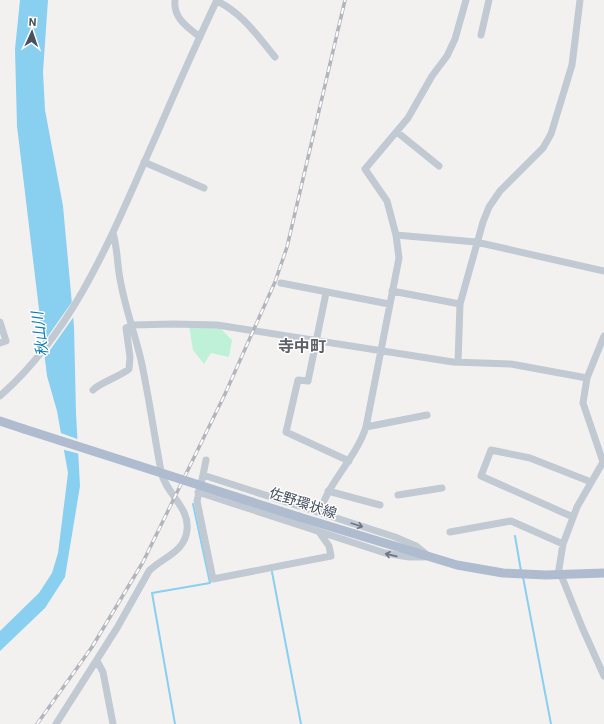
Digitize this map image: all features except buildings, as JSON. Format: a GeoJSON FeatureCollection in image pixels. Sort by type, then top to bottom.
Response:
{"type":"FeatureCollection","features":[{"type":"Feature","properties":{"kind":"main road","name":"佐野環状線"},"geometry":{"type":"LineString","coordinates":[[0,421],[457,565],[503,573],[560,575],[604,573]]}},
{"type":"Feature","properties":{"kind":"street"},"geometry":{"type":"LineString","coordinates":[[175,0],[176,14],[187,27],[200,37]]}},
{"type":"Feature","properties":{"kind":"street"},"geometry":{"type":"LineString","coordinates":[[0,396],[26,370],[60,328],[83,292],[113,233],[217,0],[238,14],[275,57]]}},
{"type":"Feature","properties":{"kind":"street"},"geometry":{"type":"LineString","coordinates":[[320,512],[328,491],[349,461],[362,438],[366,427],[382,352],[389,304],[399,258],[396,235],[387,201],[365,169],[408,118],[432,76],[451,50],[466,0]]}},
{"type":"Feature","properties":{"kind":"street"},"geometry":{"type":"LineString","coordinates":[[481,35],[489,0]]}},
{"type":"Feature","properties":{"kind":"street"},"geometry":{"type":"LineString","coordinates":[[458,362],[460,304],[476,242],[489,207],[500,190],[543,148],[551,134],[572,65],[580,0]]}},
{"type":"Feature","properties":{"kind":"street"},"geometry":{"type":"LineString","coordinates":[[397,132],[439,166]]}},
{"type":"Feature","properties":{"kind":"street"},"geometry":{"type":"LineString","coordinates":[[144,162],[204,188]]}},
{"type":"Feature","properties":{"kind":"street"},"geometry":{"type":"LineString","coordinates":[[56,724],[97,661],[149,571],[156,564],[182,546],[187,532],[188,521],[179,503],[163,482],[145,380],[121,285],[113,233]]}},
{"type":"Feature","properties":{"kind":"street"},"geometry":{"type":"LineString","coordinates":[[396,235],[476,242],[604,271]]}},
{"type":"Feature","properties":{"kind":"street"},"geometry":{"type":"LineString","coordinates":[[281,283],[326,293],[389,304]]}},
{"type":"Feature","properties":{"kind":"street"},"geometry":{"type":"LineString","coordinates":[[392,291],[460,304]]}},
{"type":"Feature","properties":{"kind":"street"},"geometry":{"type":"LineString","coordinates":[[326,293],[308,381],[298,380],[286,432],[349,461]]}},
{"type":"Feature","properties":{"kind":"street"},"geometry":{"type":"LineString","coordinates":[[0,322],[6,341],[0,343]]}},
{"type":"Feature","properties":{"kind":"street"},"geometry":{"type":"LineString","coordinates":[[93,390],[99,385],[114,380],[129,369],[130,357],[126,328],[132,325],[217,325],[382,352],[458,362],[511,364],[587,378]]}},
{"type":"Feature","properties":{"kind":"street"},"geometry":{"type":"LineString","coordinates":[[604,336],[587,378],[583,403],[603,462],[576,507],[563,544],[560,575],[604,676]]}},
{"type":"Feature","properties":{"kind":"street"},"geometry":{"type":"LineString","coordinates":[[366,427],[427,415]]}},
{"type":"Feature","properties":{"kind":"street"},"geometry":{"type":"LineString","coordinates":[[573,518],[481,476],[491,450],[530,458],[591,482]]}},
{"type":"Feature","properties":{"kind":"street"},"geometry":{"type":"LineString","coordinates":[[206,460],[197,501],[213,579],[332,556],[329,546],[319,532]]}},
{"type":"Feature","properties":{"kind":"street"},"geometry":{"type":"LineString","coordinates":[[203,474],[395,537],[416,546],[430,557]]}},
{"type":"Feature","properties":{"kind":"street"},"geometry":{"type":"LineString","coordinates":[[398,495],[442,488]]}},
{"type":"Feature","properties":{"kind":"street"},"geometry":{"type":"LineString","coordinates":[[328,491],[380,505]]}},
{"type":"Feature","properties":{"kind":"street"},"geometry":{"type":"LineString","coordinates":[[198,492],[394,556],[430,557]]}},
{"type":"Feature","properties":{"kind":"street"},"geometry":{"type":"LineString","coordinates":[[188,521],[200,519]]}},
{"type":"Feature","properties":{"kind":"street"},"geometry":{"type":"LineString","coordinates":[[450,532],[510,521],[563,544]]}},
{"type":"Feature","properties":{"kind":"street"},"geometry":{"type":"LineString","coordinates":[[97,661],[103,672],[113,724]]}},
{"type":"Feature","properties":{"kind":"green space"},"geometry":{"type":"Polygon","coordinates":[[[189,326],[219,327],[232,340],[229,357],[211,353],[204,364],[193,350],[189,326]]]}},
{"type":"Feature","properties":{"kind":"water"},"geometry":{"type":"Polygon","coordinates":[[[20,0],[48,0],[43,72],[45,110],[63,206],[74,326],[76,413],[80,486],[65,577],[45,608],[0,651],[0,631],[39,593],[52,573],[58,553],[68,473],[57,411],[47,376],[17,126],[15,49],[20,0]]]}},
{"type":"Feature","properties":{"kind":"pier"},"geometry":{"type":"Polygon","coordinates":[[[74,299],[75,315],[43,360],[41,346],[74,299]]]}},
{"type":"Feature","properties":{"kind":"pier"},"geometry":{"type":"Polygon","coordinates":[[[58,432],[80,440],[80,454],[61,449],[58,432]]]}},
{"type":"Feature","properties":{"kind":"waterway"},"geometry":{"type":"LineString","coordinates":[[175,724],[152,593],[210,583],[193,504]]}},
{"type":"Feature","properties":{"kind":"waterway"},"geometry":{"type":"LineString","coordinates":[[515,536],[521,571]]}},
{"type":"Feature","properties":{"kind":"waterway"},"geometry":{"type":"LineString","coordinates":[[272,572],[301,724]]}},
{"type":"Feature","properties":{"kind":"waterway"},"geometry":{"type":"LineString","coordinates":[[523,577],[551,724]]}},
{"type":"Feature","properties":{"kind":"railway"},"geometry":{"type":"LineString","coordinates":[[37,724],[92,647],[143,562],[225,394],[275,282],[287,247],[345,0]]}},
{"type":"Feature","properties":{"kind":"district","name":"寺中町"},"geometry":{"type":"Point","coordinates":[302,346]}},
{"type":"Feature","properties":{"kind":"water label","name":"秋山川"},"geometry":{"type":"Point","coordinates":[40,334]}}]}
